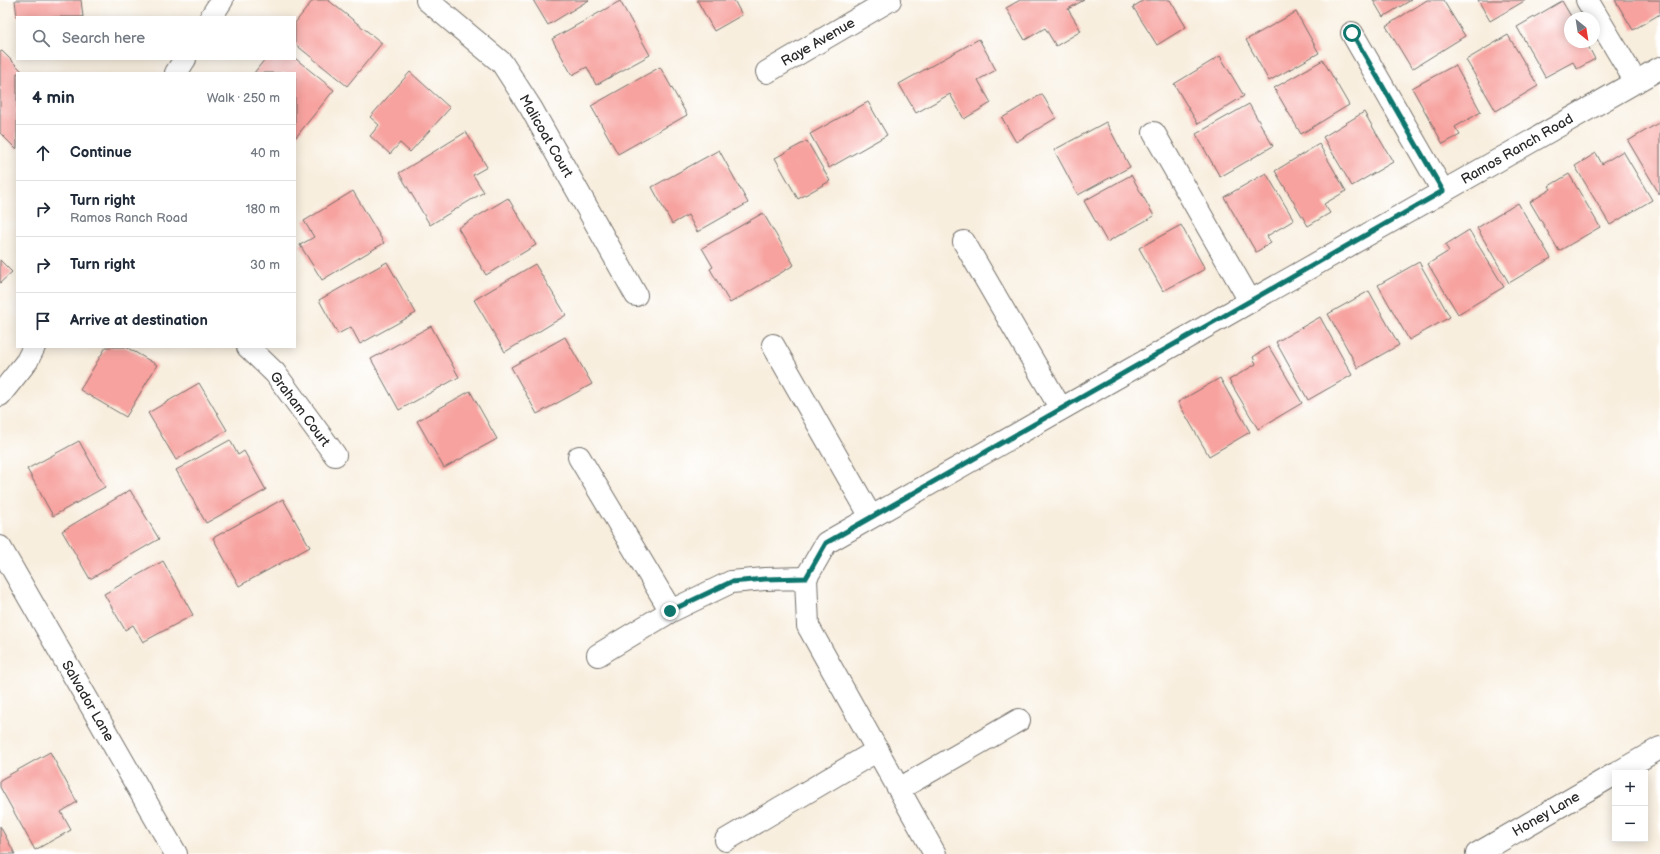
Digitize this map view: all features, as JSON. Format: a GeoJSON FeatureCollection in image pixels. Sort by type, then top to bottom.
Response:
{"type":"FeatureCollection","features":[{"type":"Feature","properties":{"kind":"street"},"geometry":{"type":"LineString","coordinates":[[212,16],[222,0]]}},
{"type":"Feature","properties":{"kind":"street","name":"Malicoat Court"},"geometry":{"type":"LineString","coordinates":[[427,0],[502,63],[531,108],[636,295]]}},
{"type":"Feature","properties":{"kind":"street","name":"Raye Avenue"},"geometry":{"type":"LineString","coordinates":[[767,72],[890,0]]}},
{"type":"Feature","properties":{"kind":"street"},"geometry":{"type":"LineString","coordinates":[[1587,0],[1636,82]]}},
{"type":"Feature","properties":{"kind":"street"},"geometry":{"type":"LineString","coordinates":[[1352,33],[1443,191]]}},
{"type":"Feature","properties":{"kind":"street"},"geometry":{"type":"LineString","coordinates":[[177,72],[184,60]]}},
{"type":"Feature","properties":{"kind":"street","name":"Ramos Ranch Road"},"geometry":{"type":"LineString","coordinates":[[806,578],[826,543],[1660,68]]}},
{"type":"Feature","properties":{"kind":"street"},"geometry":{"type":"LineString","coordinates":[[1154,133],[1250,301]]}},
{"type":"Feature","properties":{"kind":"street"},"geometry":{"type":"LineString","coordinates":[[964,242],[1061,409]]}},
{"type":"Feature","properties":{"kind":"street"},"geometry":{"type":"LineString","coordinates":[[773,346],[871,517]]}},
{"type":"Feature","properties":{"kind":"street"},"geometry":{"type":"LineString","coordinates":[[0,395],[27,361],[34,348]]}},
{"type":"Feature","properties":{"kind":"street","name":"Graham Court"},"geometry":{"type":"LineString","coordinates":[[249,348],[275,373],[335,455]]}},
{"type":"Feature","properties":{"kind":"street"},"geometry":{"type":"LineString","coordinates":[[579,457],[670,611]]}},
{"type":"Feature","properties":{"kind":"street","name":"Salvador Lane"},"geometry":{"type":"LineString","coordinates":[[0,547],[169,852]]}},
{"type":"Feature","properties":{"kind":"street"},"geometry":{"type":"LineString","coordinates":[[598,655],[670,611],[731,582],[806,578],[808,626],[935,854]]}},
{"type":"Feature","properties":{"kind":"street"},"geometry":{"type":"LineString","coordinates":[[899,789],[1019,720]]}},
{"type":"Feature","properties":{"kind":"street","name":"Honey Lane"},"geometry":{"type":"LineString","coordinates":[[1623,770],[1660,748]]}},
{"type":"Feature","properties":{"kind":"street"},"geometry":{"type":"LineString","coordinates":[[726,840],[878,750]]}},
{"type":"Feature","properties":{"kind":"street","name":"Honey Lane"},"geometry":{"type":"LineString","coordinates":[[1477,854],[1612,776]]}},
{"type":"Feature","properties":{"kind":"building"},"geometry":{"type":"Polygon","coordinates":[[[15,0],[81,0],[83,16],[17,16],[15,0]]]}},
{"type":"Feature","properties":{"kind":"building"},"geometry":{"type":"Polygon","coordinates":[[[313,0],[328,0],[382,43],[347,86],[296,45],[296,22],[313,0]]]}},
{"type":"Feature","properties":{"kind":"building"},"geometry":{"type":"Polygon","coordinates":[[[533,0],[589,0],[548,25],[533,0]]]}},
{"type":"Feature","properties":{"kind":"building"},"geometry":{"type":"Polygon","coordinates":[[[697,0],[734,0],[742,15],[714,31],[697,0]]]}},
{"type":"Feature","properties":{"kind":"building"},"geometry":{"type":"Polygon","coordinates":[[[1020,0],[1084,0],[1068,9],[1081,31],[1056,46],[1045,28],[1025,40],[1006,8],[1020,0]]]}},
{"type":"Feature","properties":{"kind":"building"},"geometry":{"type":"Polygon","coordinates":[[[1144,0],[1170,0],[1186,27],[1157,45],[1133,7],[1144,0]]]}},
{"type":"Feature","properties":{"kind":"building"},"geometry":{"type":"Polygon","coordinates":[[[1373,0],[1411,0],[1383,17],[1373,0]]]}},
{"type":"Feature","properties":{"kind":"building"},"geometry":{"type":"Polygon","coordinates":[[[1427,0],[1443,0],[1465,36],[1412,69],[1386,26],[1427,0]]]}},
{"type":"Feature","properties":{"kind":"building"},"geometry":{"type":"Polygon","coordinates":[[[1478,0],[1526,0],[1490,21],[1478,0]]]}},
{"type":"Feature","properties":{"kind":"building"},"geometry":{"type":"Polygon","coordinates":[[[1615,0],[1660,0],[1660,14],[1633,30],[1615,0]]]}},
{"type":"Feature","properties":{"kind":"building"},"geometry":{"type":"Polygon","coordinates":[[[620,1],[650,55],[596,85],[587,67],[572,75],[552,39],[620,1]]]}},
{"type":"Feature","properties":{"kind":"building"},"geometry":{"type":"Polygon","coordinates":[[[1562,1],[1568,12],[1564,12],[1564,48],[1589,48],[1595,59],[1577,69],[1573,62],[1545,77],[1517,27],[1562,1]]]}},
{"type":"Feature","properties":{"kind":"building"},"geometry":{"type":"Polygon","coordinates":[[[1296,12],[1319,53],[1269,81],[1246,40],[1296,12]]]}},
{"type":"Feature","properties":{"kind":"building"},"geometry":{"type":"Polygon","coordinates":[[[1508,35],[1538,86],[1496,111],[1466,60],[1508,35]]]}},
{"type":"Feature","properties":{"kind":"building"},"geometry":{"type":"Polygon","coordinates":[[[979,39],[996,70],[978,80],[991,103],[964,119],[950,94],[916,113],[899,84],[979,39]]]}},
{"type":"Feature","properties":{"kind":"building"},"geometry":{"type":"Polygon","coordinates":[[[2,51],[23,72],[16,72],[16,149],[0,133],[0,52],[2,51]]]}},
{"type":"Feature","properties":{"kind":"building"},"geometry":{"type":"Polygon","coordinates":[[[1220,56],[1244,96],[1198,124],[1174,84],[1220,56]]]}},
{"type":"Feature","properties":{"kind":"building"},"geometry":{"type":"Polygon","coordinates":[[[296,59],[334,90],[296,137],[296,72],[255,72],[264,60],[296,59]]]}},
{"type":"Feature","properties":{"kind":"building"},"geometry":{"type":"Polygon","coordinates":[[[1323,60],[1349,105],[1301,134],[1274,88],[1323,60]]]}},
{"type":"Feature","properties":{"kind":"building"},"geometry":{"type":"Polygon","coordinates":[[[1455,65],[1481,112],[1455,127],[1460,135],[1443,144],[1412,88],[1455,65]]]}},
{"type":"Feature","properties":{"kind":"building"},"geometry":{"type":"Polygon","coordinates":[[[660,67],[687,115],[618,154],[591,106],[660,67]]]}},
{"type":"Feature","properties":{"kind":"building"},"geometry":{"type":"Polygon","coordinates":[[[410,72],[450,108],[410,152],[400,143],[390,154],[370,136],[379,125],[370,117],[410,72]]]}},
{"type":"Feature","properties":{"kind":"building"},"geometry":{"type":"Polygon","coordinates":[[[1042,94],[1056,118],[1016,142],[1002,118],[1042,94]]]}},
{"type":"Feature","properties":{"kind":"building"},"geometry":{"type":"Polygon","coordinates":[[[868,102],[887,135],[829,168],[810,134],[868,102]]]}},
{"type":"Feature","properties":{"kind":"building"},"geometry":{"type":"Polygon","coordinates":[[[1249,104],[1273,146],[1220,177],[1196,134],[1249,104]]]}},
{"type":"Feature","properties":{"kind":"building"},"geometry":{"type":"Polygon","coordinates":[[[1364,112],[1393,162],[1352,186],[1323,137],[1364,112]]]}},
{"type":"Feature","properties":{"kind":"building"},"geometry":{"type":"Polygon","coordinates":[[[1106,122],[1130,167],[1078,195],[1054,150],[1106,122]]]}},
{"type":"Feature","properties":{"kind":"building"},"geometry":{"type":"Polygon","coordinates":[[[1660,122],[1660,195],[1628,141],[1660,122]]]}},
{"type":"Feature","properties":{"kind":"building"},"geometry":{"type":"Polygon","coordinates":[[[466,132],[487,167],[473,175],[484,192],[430,225],[399,173],[466,132]]]}},
{"type":"Feature","properties":{"kind":"building"},"geometry":{"type":"Polygon","coordinates":[[[807,141],[830,181],[798,199],[775,158],[807,141]]]}},
{"type":"Feature","properties":{"kind":"building"},"geometry":{"type":"Polygon","coordinates":[[[1319,144],[1346,191],[1324,204],[1330,213],[1308,226],[1275,171],[1319,144]]]}},
{"type":"Feature","properties":{"kind":"building"},"geometry":{"type":"Polygon","coordinates":[[[719,150],[748,203],[697,232],[688,215],[672,224],[652,187],[719,150]]]}},
{"type":"Feature","properties":{"kind":"building"},"geometry":{"type":"Polygon","coordinates":[[[1623,151],[1652,200],[1610,225],[1575,166],[1596,153],[1602,164],[1623,151]]]}},
{"type":"Feature","properties":{"kind":"building"},"geometry":{"type":"Polygon","coordinates":[[[1266,173],[1294,220],[1267,236],[1271,243],[1256,252],[1224,197],[1266,173]]]}},
{"type":"Feature","properties":{"kind":"building"},"geometry":{"type":"Polygon","coordinates":[[[1569,174],[1600,227],[1559,251],[1530,202],[1551,189],[1549,186],[1569,174]]]}},
{"type":"Feature","properties":{"kind":"building"},"geometry":{"type":"Polygon","coordinates":[[[1131,175],[1154,216],[1107,242],[1084,201],[1131,175]]]}},
{"type":"Feature","properties":{"kind":"building"},"geometry":{"type":"Polygon","coordinates":[[[353,191],[384,243],[322,280],[300,245],[314,237],[304,221],[353,191]]]}},
{"type":"Feature","properties":{"kind":"building"},"geometry":{"type":"Polygon","coordinates":[[[508,198],[536,245],[486,275],[458,228],[508,198]]]}},
{"type":"Feature","properties":{"kind":"building"},"geometry":{"type":"Polygon","coordinates":[[[1518,203],[1551,258],[1509,283],[1477,228],[1518,203]]]}},
{"type":"Feature","properties":{"kind":"building"},"geometry":{"type":"Polygon","coordinates":[[[763,213],[794,265],[730,303],[710,269],[713,267],[702,248],[763,213]]]}},
{"type":"Feature","properties":{"kind":"building"},"geometry":{"type":"Polygon","coordinates":[[[1181,225],[1205,269],[1163,291],[1139,248],[1181,225]]]}},
{"type":"Feature","properties":{"kind":"building"},"geometry":{"type":"Polygon","coordinates":[[[1469,230],[1504,287],[1458,314],[1428,264],[1449,251],[1445,245],[1469,230]]]}},
{"type":"Feature","properties":{"kind":"building"},"geometry":{"type":"Polygon","coordinates":[[[0,260],[12,272],[0,283],[0,260]]]}},
{"type":"Feature","properties":{"kind":"building"},"geometry":{"type":"Polygon","coordinates":[[[387,262],[416,313],[360,344],[351,327],[338,334],[319,300],[387,262]]]}},
{"type":"Feature","properties":{"kind":"building"},"geometry":{"type":"Polygon","coordinates":[[[1419,262],[1450,317],[1409,340],[1378,285],[1419,262]]]}},
{"type":"Feature","properties":{"kind":"building"},"geometry":{"type":"Polygon","coordinates":[[[535,264],[566,315],[505,352],[474,300],[535,264]]]}},
{"type":"Feature","properties":{"kind":"building"},"geometry":{"type":"Polygon","coordinates":[[[1369,291],[1399,345],[1358,368],[1328,314],[1369,291]]]}},
{"type":"Feature","properties":{"kind":"building"},"geometry":{"type":"Polygon","coordinates":[[[1320,317],[1352,375],[1308,400],[1276,342],[1320,317]]]}},
{"type":"Feature","properties":{"kind":"building"},"geometry":{"type":"Polygon","coordinates":[[[431,326],[459,377],[399,410],[371,359],[431,326]]]}},
{"type":"Feature","properties":{"kind":"building"},"geometry":{"type":"Polygon","coordinates":[[[565,337],[592,384],[537,414],[511,367],[565,337]]]}},
{"type":"Feature","properties":{"kind":"building"},"geometry":{"type":"Polygon","coordinates":[[[1269,347],[1302,403],[1258,429],[1229,380],[1256,364],[1253,357],[1269,347]]]}},
{"type":"Feature","properties":{"kind":"building"},"geometry":{"type":"Polygon","coordinates":[[[105,348],[128,348],[157,365],[126,417],[80,390],[105,348]]]}},
{"type":"Feature","properties":{"kind":"building"},"geometry":{"type":"Polygon","coordinates":[[[1220,378],[1250,432],[1209,456],[1178,402],[1220,378]]]}},
{"type":"Feature","properties":{"kind":"building"},"geometry":{"type":"Polygon","coordinates":[[[199,383],[227,430],[176,460],[148,413],[199,383]]]}},
{"type":"Feature","properties":{"kind":"building"},"geometry":{"type":"Polygon","coordinates":[[[470,391],[497,439],[444,468],[417,421],[470,391]]]}},
{"type":"Feature","properties":{"kind":"building"},"geometry":{"type":"Polygon","coordinates":[[[230,440],[238,455],[244,451],[266,490],[206,523],[176,470],[230,440]]]}},
{"type":"Feature","properties":{"kind":"building"},"geometry":{"type":"Polygon","coordinates":[[[79,441],[105,487],[53,516],[27,469],[79,441]]]}},
{"type":"Feature","properties":{"kind":"building"},"geometry":{"type":"Polygon","coordinates":[[[130,490],[159,539],[90,579],[62,531],[130,490]]]}},
{"type":"Feature","properties":{"kind":"building"},"geometry":{"type":"Polygon","coordinates":[[[283,499],[310,547],[239,586],[213,538],[283,499]]]}},
{"type":"Feature","properties":{"kind":"building"},"geometry":{"type":"Polygon","coordinates":[[[163,561],[193,615],[143,642],[133,625],[125,630],[104,594],[163,561]]]}},
{"type":"Feature","properties":{"kind":"building"},"geometry":{"type":"Polygon","coordinates":[[[50,752],[77,802],[61,812],[71,830],[35,850],[0,787],[0,780],[50,752]]]}},
{"type":"Feature","properties":{"kind":"building"},"geometry":{"type":"Polygon","coordinates":[[[0,826],[15,854],[0,854],[0,826]]]}},
{"type":"Feature","properties":{"kind":"route"},"geometry":{"type":"LineString","coordinates":[[670,611],[731,582],[806,578],[826,543],[1443,191],[1352,33]]}}]}
